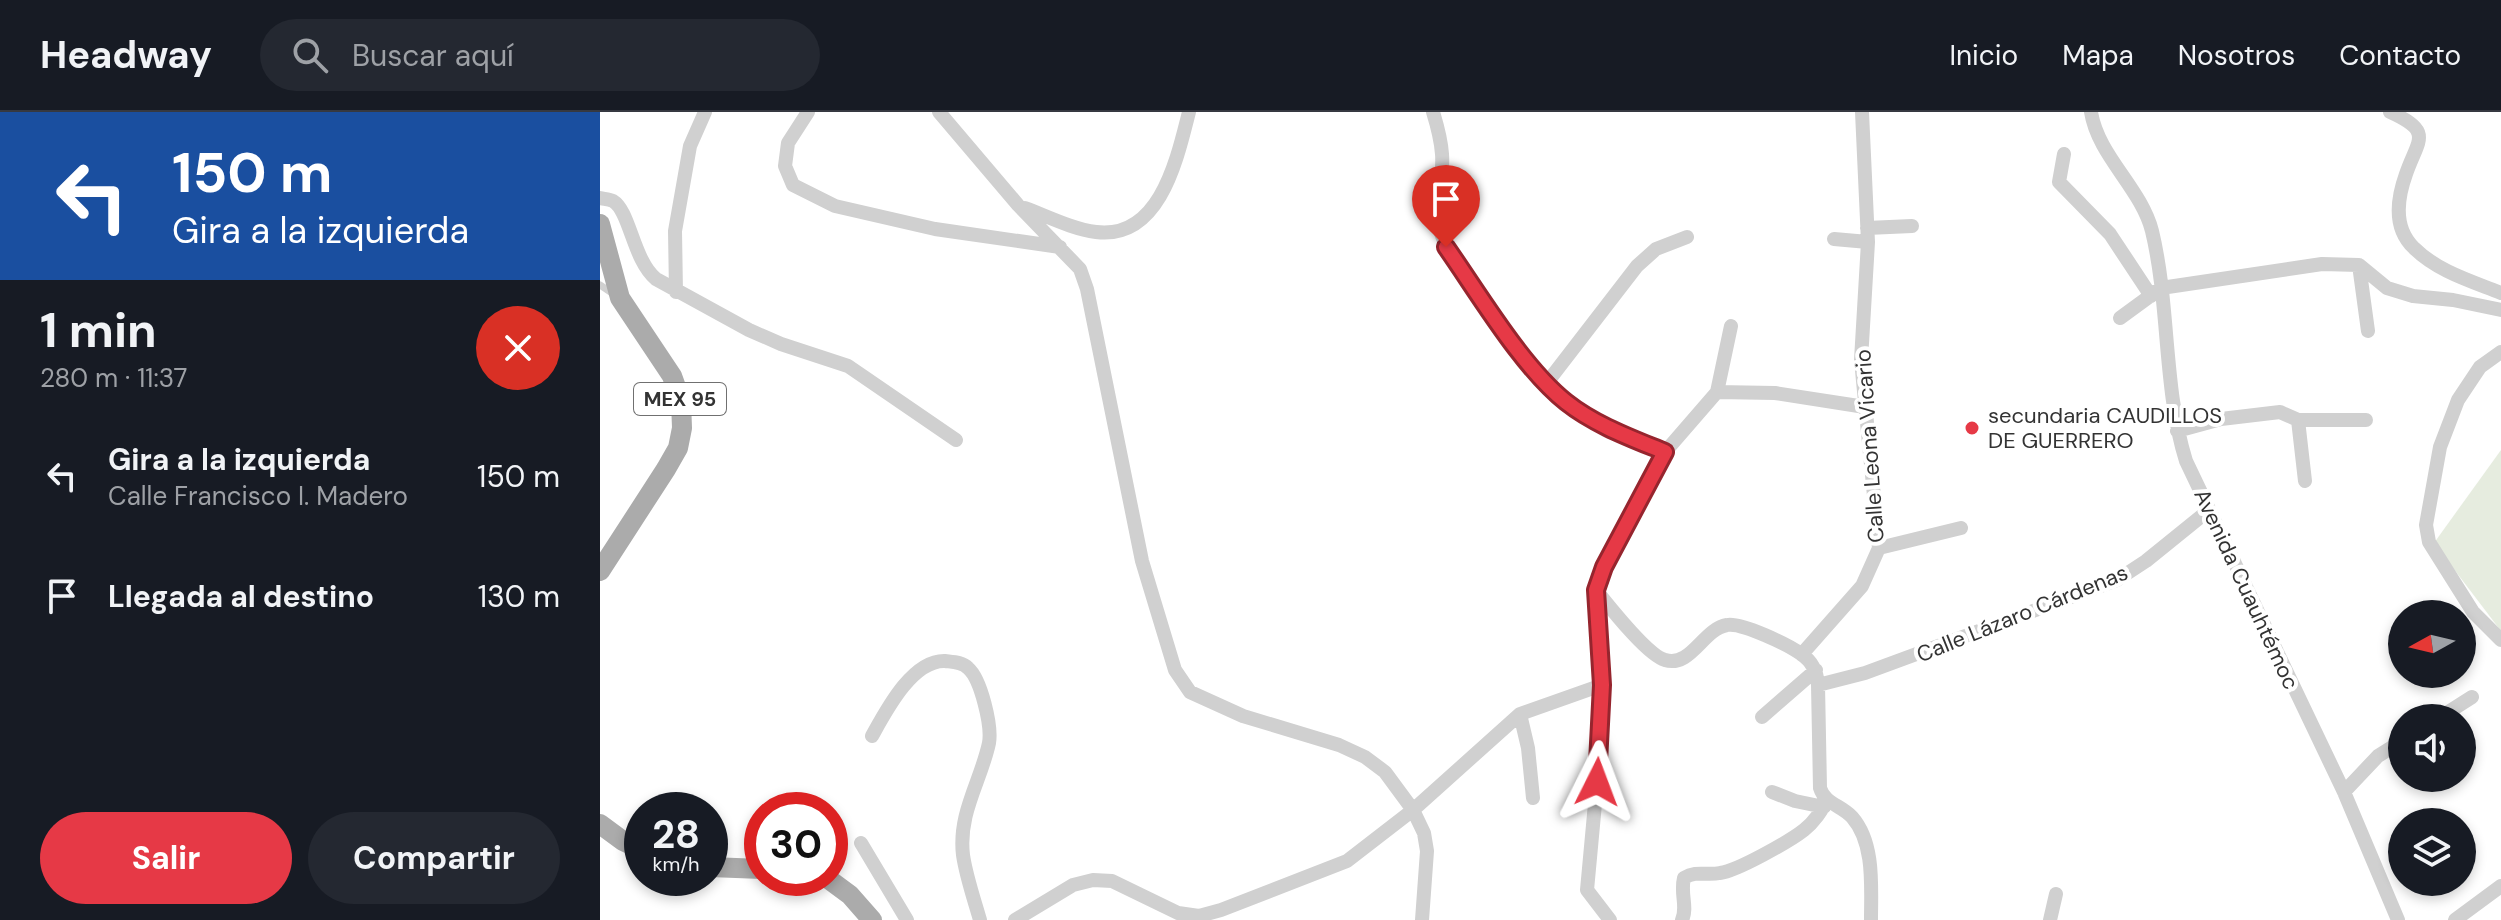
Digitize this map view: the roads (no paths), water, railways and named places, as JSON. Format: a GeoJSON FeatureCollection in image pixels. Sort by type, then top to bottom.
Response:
{"type":"FeatureCollection","features":[{"type":"Feature","properties":{"kind":"main road","name":"MEX 95"},"geometry":{"type":"LineString","coordinates":[[600,224],[620,298],[672,376],[681,401],[682,428],[678,448],[666,469],[600,571]]}},
{"type":"Feature","properties":{"kind":"main road"},"geometry":{"type":"LineString","coordinates":[[600,824],[624,841]]}},
{"type":"Feature","properties":{"kind":"main road"},"geometry":{"type":"LineString","coordinates":[[848,894],[872,920]]}},
{"type":"Feature","properties":{"kind":"street"},"geometry":{"type":"LineString","coordinates":[[676,292],[675,231],[690,146],[705,112]]}},
{"type":"Feature","properties":{"kind":"street"},"geometry":{"type":"LineString","coordinates":[[808,112],[788,143],[785,166],[793,185],[835,206],[935,229],[1060,247]]}},
{"type":"Feature","properties":{"kind":"street"},"geometry":{"type":"LineString","coordinates":[[939,112],[1018,205],[1080,269],[1087,289],[1142,561],[1175,670],[1190,692],[1243,716],[1339,745],[1365,757],[1385,772],[1413,810],[1424,833],[1427,851],[1422,920]]}},
{"type":"Feature","properties":{"kind":"street"},"geometry":{"type":"LineString","coordinates":[[1018,205],[1100,233],[1139,224],[1163,190],[1178,154],[1189,112]]}},
{"type":"Feature","properties":{"kind":"street"},"geometry":{"type":"LineString","coordinates":[[1433,112],[1442,154],[1439,228],[1446,247],[1499,324],[1546,384],[1602,425],[1665,452]]}},
{"type":"Feature","properties":{"kind":"street","name":"Calle Leona Vicario"},"geometry":{"type":"LineString","coordinates":[[1802,654],[1862,586],[1879,548],[1861,360],[1868,235],[1862,112]]}},
{"type":"Feature","properties":{"kind":"street","name":"Avenida Cuauhtémoc"},"geometry":{"type":"LineString","coordinates":[[2091,112],[2108,152],[2151,228],[2156,292],[2177,431],[2186,461],[2344,792],[2398,920]]}},
{"type":"Feature","properties":{"kind":"street"},"geometry":{"type":"LineString","coordinates":[[2390,112],[2407,120],[2417,130],[2420,145],[2406,173],[2398,208],[2400,229],[2412,247],[2439,267],[2501,293]]}},
{"type":"Feature","properties":{"kind":"street"},"geometry":{"type":"LineString","coordinates":[[2064,154],[2059,182],[2110,234],[2156,292]]}},
{"type":"Feature","properties":{"kind":"street"},"geometry":{"type":"LineString","coordinates":[[600,198],[613,201],[622,210],[644,269],[676,292],[770,339],[848,366],[956,440]]}},
{"type":"Feature","properties":{"kind":"street"},"geometry":{"type":"LineString","coordinates":[[1834,239],[1912,226]]}},
{"type":"Feature","properties":{"kind":"street"},"geometry":{"type":"LineString","coordinates":[[1546,384],[1637,266],[1656,249],[1687,237]]}},
{"type":"Feature","properties":{"kind":"street"},"geometry":{"type":"LineString","coordinates":[[2120,318],[2156,292],[2322,264],[2359,265],[2387,288],[2501,310]]}},
{"type":"Feature","properties":{"kind":"street"},"geometry":{"type":"LineString","coordinates":[[2359,265],[2368,331]]}},
{"type":"Feature","properties":{"kind":"street"},"geometry":{"type":"LineString","coordinates":[[1610,920],[1587,890],[1602,685],[1596,590],[1604,567],[1665,452],[1717,392],[1731,326]]}},
{"type":"Feature","properties":{"kind":"street"},"geometry":{"type":"LineString","coordinates":[[2501,352],[2480,367],[2458,400],[2440,447],[2426,525],[2429,542],[2473,612],[2501,640]]}},
{"type":"Feature","properties":{"kind":"street"},"geometry":{"type":"LineString","coordinates":[[1717,392],[1775,393],[1865,407]]}},
{"type":"Feature","properties":{"kind":"street"},"geometry":{"type":"LineString","coordinates":[[2177,431],[2221,419],[2280,412],[2298,420],[2366,420]]}},
{"type":"Feature","properties":{"kind":"street"},"geometry":{"type":"LineString","coordinates":[[2298,420],[2305,481]]}},
{"type":"Feature","properties":{"kind":"street","name":"Calle Lázaro Cárdenas"},"geometry":{"type":"LineString","coordinates":[[1817,677],[1865,673],[2117,580],[2146,561],[2209,510]]}},
{"type":"Feature","properties":{"kind":"street"},"geometry":{"type":"LineString","coordinates":[[1879,548],[1961,528]]}},
{"type":"Feature","properties":{"kind":"street"},"geometry":{"type":"LineString","coordinates":[[1596,590],[1627,627],[1662,660],[1675,661],[1687,656],[1712,631],[1728,624],[1744,627],[1802,654],[1817,677],[1820,788],[1825,804]]}},
{"type":"Feature","properties":{"kind":"street"},"geometry":{"type":"LineString","coordinates":[[872,736],[895,697],[916,673],[936,661],[958,662],[968,667],[975,677],[990,723],[989,742],[967,804],[963,854],[980,920]]}},
{"type":"Feature","properties":{"kind":"street"},"geometry":{"type":"LineString","coordinates":[[1762,717],[1817,677]]}},
{"type":"Feature","properties":{"kind":"street"},"geometry":{"type":"LineString","coordinates":[[1015,920],[1073,885],[1093,880],[1112,881],[1178,913],[1199,916],[1347,861],[1413,810],[1520,714],[1602,685]]}},
{"type":"Feature","properties":{"kind":"street"},"geometry":{"type":"LineString","coordinates":[[2461,704],[2472,697]]}},
{"type":"Feature","properties":{"kind":"street"},"geometry":{"type":"LineString","coordinates":[[1520,714],[1528,748],[1533,798]]}},
{"type":"Feature","properties":{"kind":"street"},"geometry":{"type":"LineString","coordinates":[[2344,792],[2378,756],[2388,750]]}},
{"type":"Feature","properties":{"kind":"street"},"geometry":{"type":"LineString","coordinates":[[1772,792],[1795,801],[1825,804],[1848,813],[1863,830],[1871,873],[1871,920]]}},
{"type":"Feature","properties":{"kind":"street"},"geometry":{"type":"LineString","coordinates":[[1682,920],[1685,912],[1681,889],[1684,878],[1694,872],[1718,874],[1729,871],[1764,853],[1804,830],[1825,804]]}},
{"type":"Feature","properties":{"kind":"street"},"geometry":{"type":"LineString","coordinates":[[861,843],[907,920]]}},
{"type":"Feature","properties":{"kind":"street"},"geometry":{"type":"LineString","coordinates":[[2455,920],[2501,886]]}},
{"type":"Feature","properties":{"kind":"street"},"geometry":{"type":"LineString","coordinates":[[2050,920],[2056,894]]}},
{"type":"Feature","properties":{"kind":"lane"},"geometry":{"type":"LineString","coordinates":[[600,285],[620,298]]}},
{"type":"Feature","properties":{"kind":"place","name":"secundaria CAUDILLOS DE GUERRERO"},"geometry":{"type":"Point","coordinates":[1972,428]}}]}
